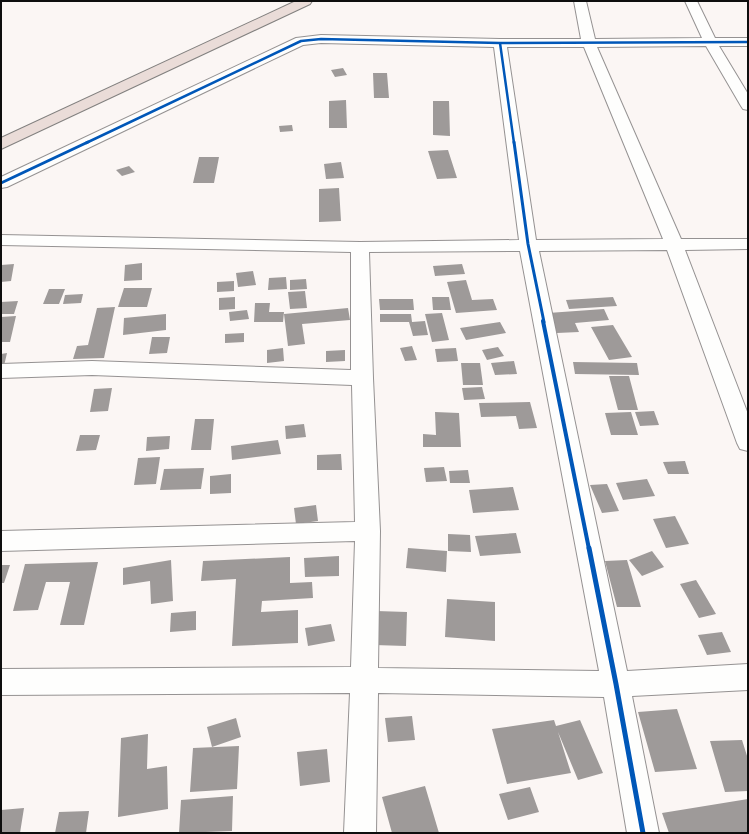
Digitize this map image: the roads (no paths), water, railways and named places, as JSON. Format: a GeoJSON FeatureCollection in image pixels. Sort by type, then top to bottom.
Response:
{"type":"FeatureCollection","features":[{"type":"Feature","properties":{"kind":"highway"},"geometry":{"type":"LineString","coordinates":[[1,144],[306,1]]}},
{"type":"Feature","properties":{"kind":"street"},"geometry":{"type":"LineString","coordinates":[[580,1],[589,43],[674,244],[748,443]]}},
{"type":"Feature","properties":{"kind":"street"},"geometry":{"type":"LineString","coordinates":[[691,1],[710,42],[748,106]]}},
{"type":"Feature","properties":{"kind":"street"},"geometry":{"type":"LineString","coordinates":[[1,183],[271,54],[301,42],[321,39],[500,43],[748,42]]}},
{"type":"Feature","properties":{"kind":"street"},"geometry":{"type":"LineString","coordinates":[[500,43],[528,244],[616,684],[643,833]]}},
{"type":"Feature","properties":{"kind":"street"},"geometry":{"type":"LineString","coordinates":[[1,240],[360,246],[748,244]]}},
{"type":"Feature","properties":{"kind":"street"},"geometry":{"type":"LineString","coordinates":[[360,246],[362,378],[368,531],[360,833]]}},
{"type":"Feature","properties":{"kind":"street"},"geometry":{"type":"LineString","coordinates":[[1,371],[92,368],[362,378]]}},
{"type":"Feature","properties":{"kind":"street"},"geometry":{"type":"LineString","coordinates":[[1,541],[368,531]]}},
{"type":"Feature","properties":{"kind":"street"},"geometry":{"type":"LineString","coordinates":[[1,682],[364,680],[616,684],[748,677]]}}]}
